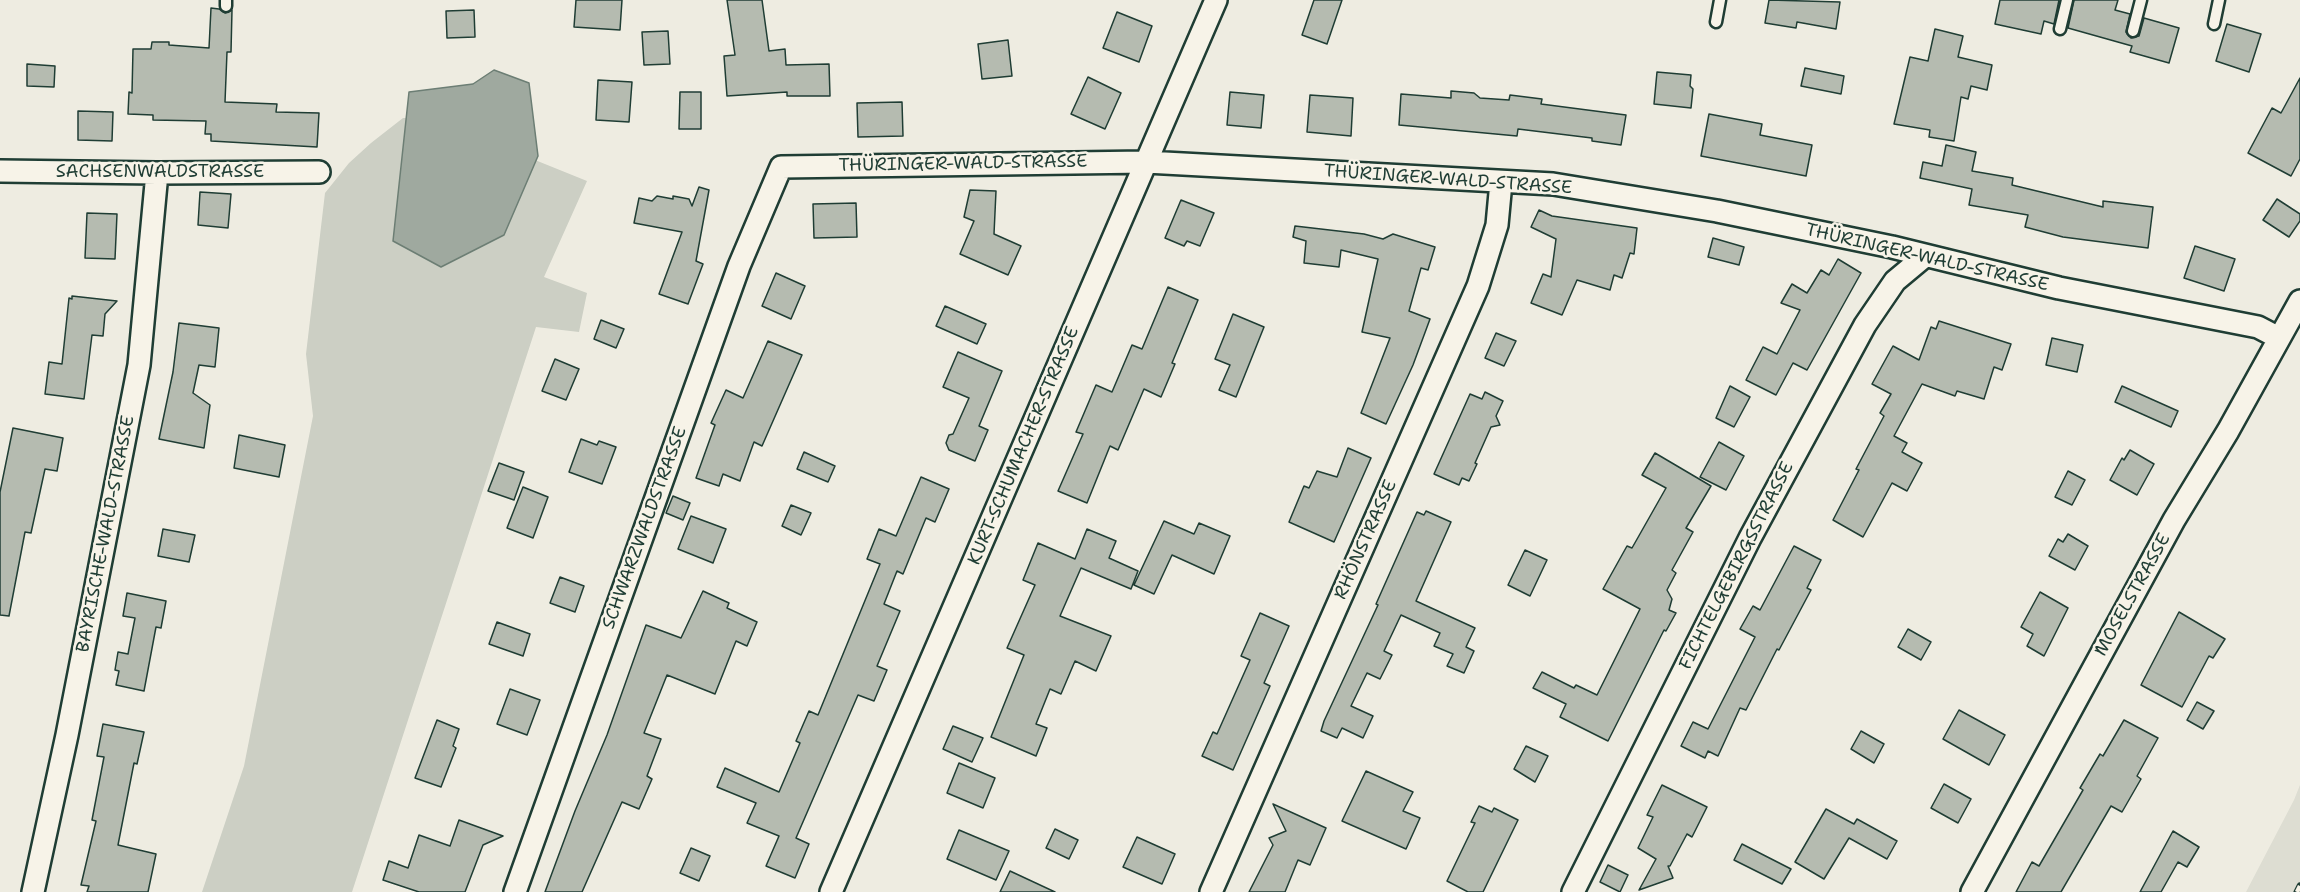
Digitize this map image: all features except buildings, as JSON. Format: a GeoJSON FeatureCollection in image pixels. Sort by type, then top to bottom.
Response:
{"type":"FeatureCollection","features":[{"type":"Feature","properties":{"kind":"street","name":"KURT-SCHUMACHER-STRASSE"},"geometry":{"type":"LineString","coordinates":[[831,892],[1216,0]]}},
{"type":"Feature","properties":{"kind":"street","name":"THÜRINGER-WALD-STRASSE"},"geometry":{"type":"LineString","coordinates":[[781,167],[1146,162],[1553,184],[1705,209],[1892,247],[2059,288],[2258,327],[2279,338]]}},
{"type":"Feature","properties":{"kind":"street","name":"SCHWARZWALDSTRASSE"},"geometry":{"type":"LineString","coordinates":[[515,892],[739,266],[781,167]]}},
{"type":"Feature","properties":{"kind":"street","name":"SACHSENWALDSTRASSE"},"geometry":{"type":"LineString","coordinates":[[0,171],[319,172]]}},
{"type":"Feature","properties":{"kind":"street","name":"BAYRISCHE-WALD-STRASSE"},"geometry":{"type":"LineString","coordinates":[[33,892],[67,735],[139,365],[157,173]]}},
{"type":"Feature","properties":{"kind":"street","name":"RHÖNSTRASSE"},"geometry":{"type":"LineString","coordinates":[[1211,892],[1478,286],[1497,225],[1501,182]]}},
{"type":"Feature","properties":{"kind":"street","name":"FICHTELGEBIRGSSTRASSE"},"geometry":{"type":"LineString","coordinates":[[1573,892],[1750,538],[1865,325],[1895,281],[1925,256]]}},
{"type":"Feature","properties":{"kind":"street","name":"MOSELSTRASSE"},"geometry":{"type":"LineString","coordinates":[[1972,892],[2174,520],[2228,431],[2300,301]]}},
{"type":"Feature","properties":{"kind":"lane"},"geometry":{"type":"LineString","coordinates":[[1716,22],[1720,0]]}},
{"type":"Feature","properties":{"kind":"lane"},"geometry":{"type":"LineString","coordinates":[[2060,29],[2067,0]]}},
{"type":"Feature","properties":{"kind":"lane"},"geometry":{"type":"LineString","coordinates":[[2133,31],[2141,0]]}},
{"type":"Feature","properties":{"kind":"lane"},"geometry":{"type":"LineString","coordinates":[[2214,24],[2219,0]]}},
{"type":"Feature","properties":{"kind":"shaded area"},"geometry":{"type":"Polygon","coordinates":[[[494,70],[529,83],[538,156],[504,235],[441,267],[393,241],[409,92],[473,84],[494,70]]]}},
{"type":"Feature","properties":{"kind":"shaded area"},"geometry":{"type":"Polygon","coordinates":[[[403,118],[431,118],[587,181],[544,277],[587,293],[579,332],[536,327],[352,892],[202,892],[244,766],[313,416],[306,354],[325,193],[349,163],[403,118]]]}},
{"type":"Feature","properties":{"kind":"shaded area"},"geometry":{"type":"Polygon","coordinates":[[[2300,785],[2300,892],[2246,892],[2294,800],[2300,785]]]}},
{"type":"Feature","properties":{"kind":"railway"},"geometry":{"type":"LineString","coordinates":[[2297,892],[2300,886]]}}]}
